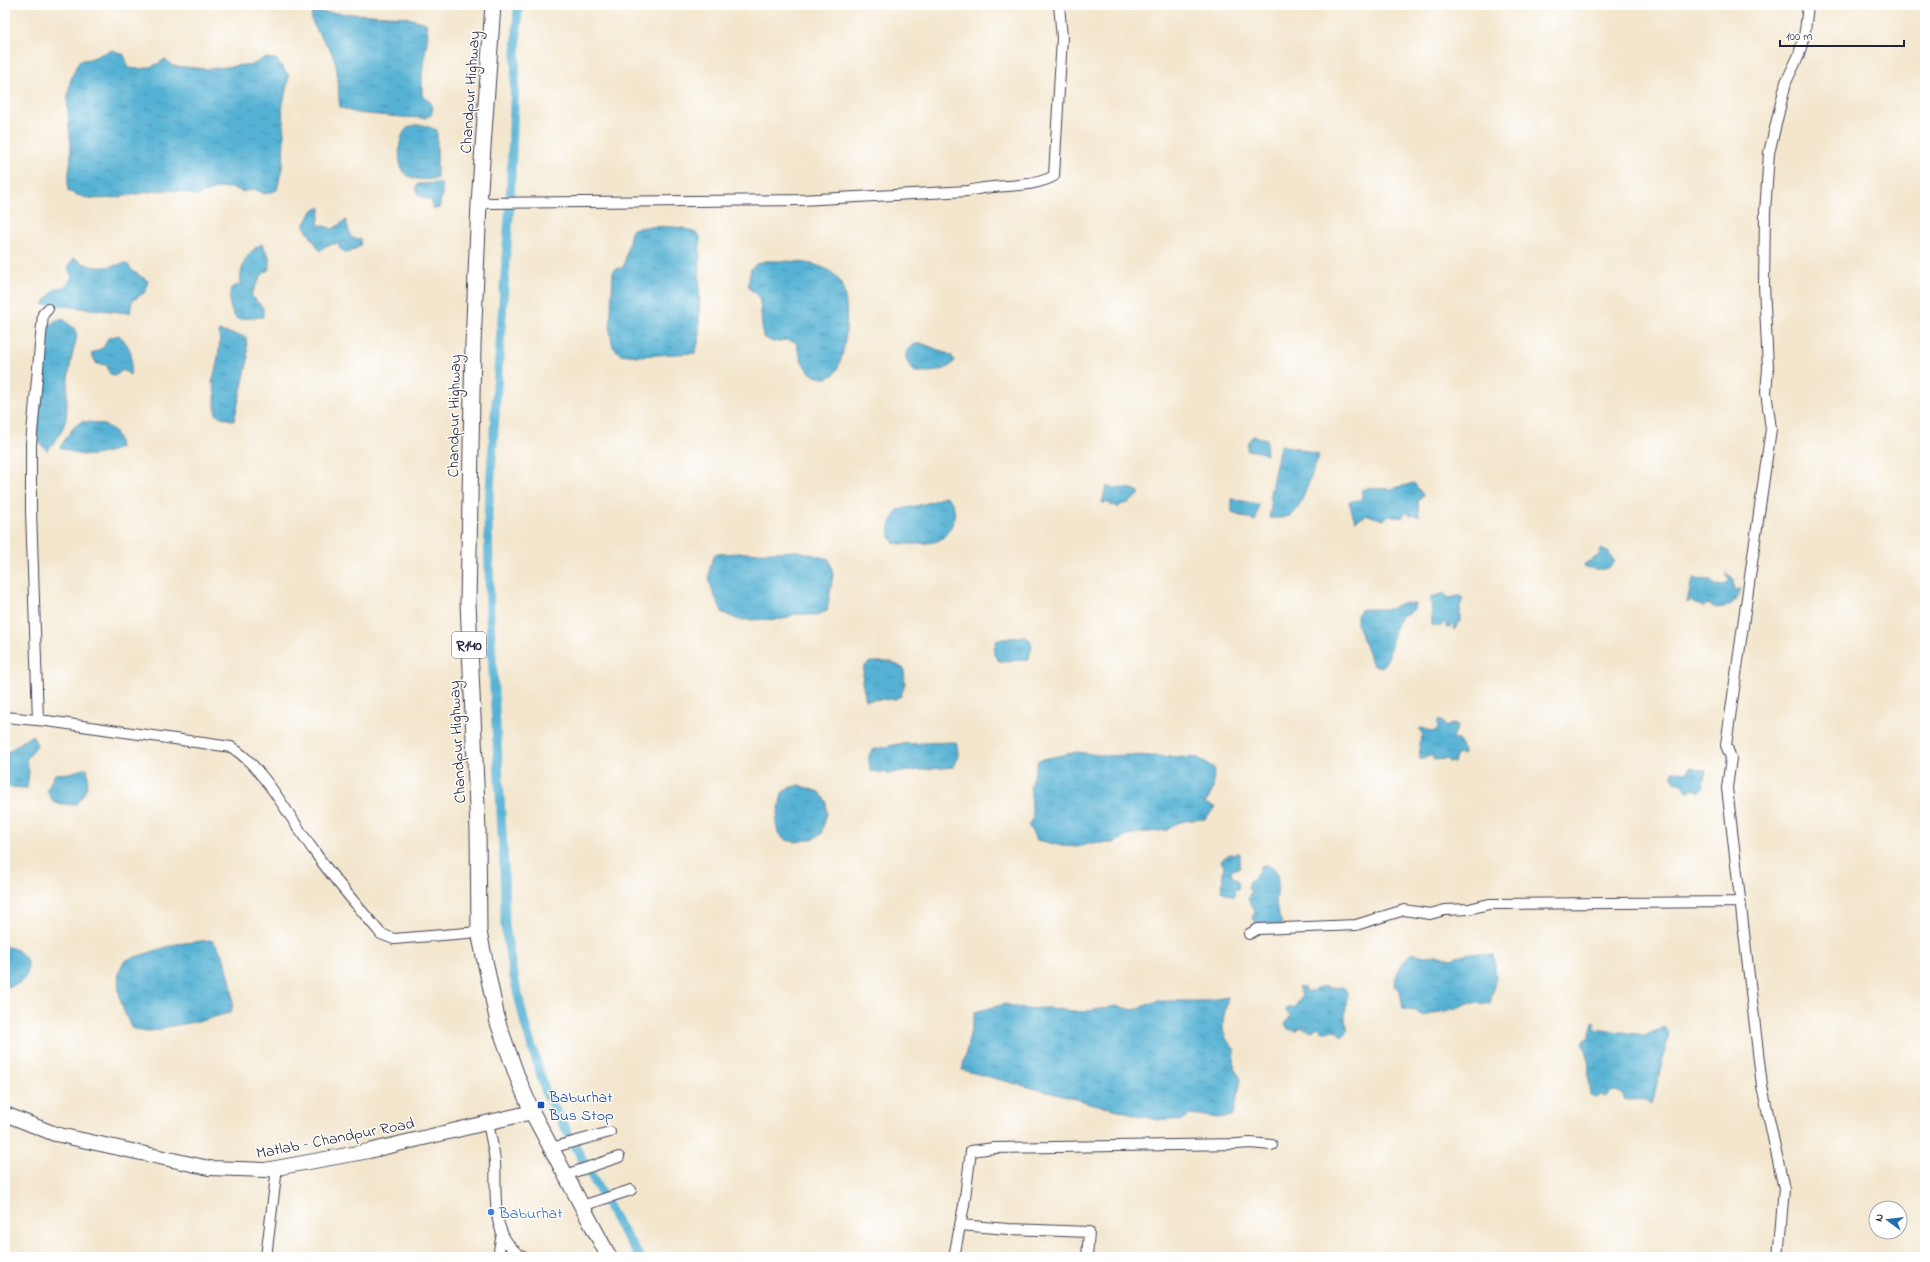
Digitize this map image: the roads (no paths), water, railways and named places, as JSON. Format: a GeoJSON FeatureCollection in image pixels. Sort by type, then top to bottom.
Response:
{"type":"FeatureCollection","features":[{"type":"Feature","properties":{"kind":"main road","name":"Chandpur Highway"},"geometry":{"type":"LineString","coordinates":[[493,5],[486,203],[473,345],[468,602],[478,830],[479,932],[498,1023],[517,1076],[532,1112],[609,1257]]}},
{"type":"Feature","properties":{"kind":"main road","name":"Matlab - Chandpur Road"},"geometry":{"type":"LineString","coordinates":[[5,1114],[56,1134],[209,1168],[265,1170],[369,1151],[532,1112]]}},
{"type":"Feature","properties":{"kind":"street"},"geometry":{"type":"LineString","coordinates":[[486,203],[801,200],[968,191],[983,186],[1042,183],[1054,176],[1062,38],[1059,5]]}},
{"type":"Feature","properties":{"kind":"street"},"geometry":{"type":"LineString","coordinates":[[1778,1257],[1784,1189],[1762,1086],[1727,788],[1730,758],[1726,745],[1771,429],[1766,392],[1768,368],[1764,285],[1766,204],[1770,153],[1778,110],[1786,82],[1798,55],[1805,31],[1808,5]]}},
{"type":"Feature","properties":{"kind":"street"},"geometry":{"type":"LineString","coordinates":[[38,720],[31,510],[31,444],[43,314],[48,309]]}},
{"type":"Feature","properties":{"kind":"street"},"geometry":{"type":"LineString","coordinates":[[5,717],[38,720],[231,747],[241,753],[257,768],[315,853],[381,934],[394,939],[479,932]]}},
{"type":"Feature","properties":{"kind":"street"},"geometry":{"type":"LineString","coordinates":[[1249,934],[1258,929],[1356,925],[1404,910],[1430,914],[1445,910],[1469,909],[1489,904],[1740,902]]}},
{"type":"Feature","properties":{"kind":"street"},"geometry":{"type":"LineString","coordinates":[[488,1122],[495,1161],[496,1220],[514,1252],[523,1257]]}},
{"type":"Feature","properties":{"kind":"street"},"geometry":{"type":"LineString","coordinates":[[551,1148],[610,1132]]}},
{"type":"Feature","properties":{"kind":"street"},"geometry":{"type":"LineString","coordinates":[[954,1257],[971,1152],[994,1148],[1250,1143],[1272,1146]]}},
{"type":"Feature","properties":{"kind":"street"},"geometry":{"type":"LineString","coordinates":[[566,1175],[619,1158]]}},
{"type":"Feature","properties":{"kind":"street"},"geometry":{"type":"LineString","coordinates":[[266,1257],[277,1168]]}},
{"type":"Feature","properties":{"kind":"street"},"geometry":{"type":"LineString","coordinates":[[582,1206],[631,1190]]}},
{"type":"Feature","properties":{"kind":"street"},"geometry":{"type":"LineString","coordinates":[[960,1225],[1008,1229],[1089,1232],[1087,1257]]}},
{"type":"Feature","properties":{"kind":"street"},"geometry":{"type":"LineString","coordinates":[[498,1257],[502,1233]]}},
{"type":"Feature","properties":{"kind":"water"},"geometry":{"type":"Polygon","coordinates":[[[319,12],[405,17],[426,23],[428,34],[422,74],[422,96],[432,105],[431,115],[425,118],[401,117],[356,113],[340,107],[336,64],[331,51],[315,27],[311,18],[312,14],[319,12]]]}},
{"type":"Feature","properties":{"kind":"water"},"geometry":{"type":"Polygon","coordinates":[[[113,50],[124,55],[129,68],[135,69],[148,68],[165,59],[173,66],[207,69],[254,64],[264,58],[276,59],[289,76],[282,109],[284,135],[283,163],[277,190],[265,194],[254,189],[242,192],[237,189],[219,188],[196,196],[179,191],[163,190],[116,198],[100,199],[84,197],[68,191],[71,151],[68,105],[70,83],[80,60],[92,58],[113,50]]]}},
{"type":"Feature","properties":{"kind":"water"},"geometry":{"type":"Polygon","coordinates":[[[415,125],[423,125],[437,130],[437,178],[426,180],[414,178],[407,175],[401,167],[399,150],[401,138],[405,130],[415,125]]]}},
{"type":"Feature","properties":{"kind":"water"},"geometry":{"type":"Polygon","coordinates":[[[439,183],[442,185],[442,196],[439,208],[435,209],[432,207],[432,201],[418,195],[416,187],[418,184],[439,183]]]}},
{"type":"Feature","properties":{"kind":"water"},"geometry":{"type":"Polygon","coordinates":[[[321,207],[318,224],[333,229],[346,220],[351,238],[361,239],[360,246],[347,253],[340,249],[338,243],[325,246],[320,251],[304,226],[312,211],[321,207]]]}},
{"type":"Feature","properties":{"kind":"water"},"geometry":{"type":"Polygon","coordinates":[[[645,227],[681,228],[694,232],[700,236],[699,340],[695,353],[638,356],[620,354],[613,347],[610,332],[613,272],[615,269],[622,268],[624,265],[631,232],[633,229],[645,227]]]}},
{"type":"Feature","properties":{"kind":"water"},"geometry":{"type":"Polygon","coordinates":[[[262,244],[269,256],[269,269],[261,276],[251,295],[263,308],[263,317],[237,319],[230,305],[231,288],[240,284],[243,266],[248,255],[262,244]]]}},
{"type":"Feature","properties":{"kind":"water"},"geometry":{"type":"Polygon","coordinates":[[[74,258],[93,267],[105,267],[126,263],[134,272],[148,281],[145,292],[132,301],[130,313],[43,304],[55,289],[66,286],[72,277],[68,267],[74,258]]]}},
{"type":"Feature","properties":{"kind":"water"},"geometry":{"type":"Polygon","coordinates":[[[766,261],[802,262],[820,266],[835,275],[841,283],[846,307],[846,335],[841,361],[833,375],[828,378],[820,378],[809,372],[802,361],[796,342],[786,340],[773,342],[763,337],[760,300],[748,284],[751,269],[756,264],[766,261]]]}},
{"type":"Feature","properties":{"kind":"water"},"geometry":{"type":"Polygon","coordinates":[[[60,319],[64,320],[76,330],[77,336],[68,379],[66,417],[61,431],[47,451],[38,442],[36,413],[46,329],[53,322],[60,319]]]}},
{"type":"Feature","properties":{"kind":"water"},"geometry":{"type":"Polygon","coordinates":[[[219,331],[246,337],[248,360],[234,421],[216,415],[212,382],[218,356],[219,331]]]}},
{"type":"Feature","properties":{"kind":"water"},"geometry":{"type":"Polygon","coordinates":[[[119,335],[127,344],[131,353],[132,363],[130,375],[123,370],[115,376],[109,373],[107,365],[97,364],[91,354],[104,347],[108,338],[119,335]]]}},
{"type":"Feature","properties":{"kind":"water"},"geometry":{"type":"Polygon","coordinates":[[[921,343],[951,355],[955,361],[947,368],[942,370],[932,372],[915,372],[906,359],[906,354],[910,347],[921,343]]]}},
{"type":"Feature","properties":{"kind":"water"},"geometry":{"type":"Polygon","coordinates":[[[82,421],[108,427],[116,434],[119,440],[120,448],[96,455],[83,455],[60,447],[74,427],[82,421]]]}},
{"type":"Feature","properties":{"kind":"water"},"geometry":{"type":"Polygon","coordinates":[[[1253,436],[1267,439],[1266,455],[1261,452],[1247,450],[1248,442],[1253,436]]]}},
{"type":"Feature","properties":{"kind":"water"},"geometry":{"type":"Polygon","coordinates":[[[1280,445],[1297,448],[1319,455],[1301,503],[1294,513],[1285,517],[1269,518],[1271,510],[1270,494],[1280,445]]]}},
{"type":"Feature","properties":{"kind":"water"},"geometry":{"type":"Polygon","coordinates":[[[1414,483],[1423,495],[1418,501],[1419,516],[1410,515],[1406,512],[1402,518],[1388,516],[1384,520],[1368,515],[1355,521],[1349,502],[1362,499],[1362,490],[1368,488],[1391,489],[1414,483]]]}},
{"type":"Feature","properties":{"kind":"water"},"geometry":{"type":"Polygon","coordinates":[[[1106,487],[1132,489],[1139,492],[1139,495],[1128,503],[1120,505],[1118,508],[1113,505],[1111,506],[1110,503],[1102,503],[1106,487]]]}},
{"type":"Feature","properties":{"kind":"water"},"geometry":{"type":"Polygon","coordinates":[[[945,496],[950,500],[953,506],[954,519],[948,532],[943,537],[937,541],[928,543],[894,543],[891,539],[889,531],[891,522],[898,510],[932,502],[945,496]]]}},
{"type":"Feature","properties":{"kind":"water"},"geometry":{"type":"Polygon","coordinates":[[[1232,499],[1259,504],[1255,521],[1232,513],[1232,499]]]}},
{"type":"Feature","properties":{"kind":"water"},"geometry":{"type":"Polygon","coordinates":[[[1601,549],[1608,552],[1615,562],[1608,568],[1604,569],[1585,567],[1584,564],[1598,556],[1601,549]]]}},
{"type":"Feature","properties":{"kind":"water"},"geometry":{"type":"Polygon","coordinates":[[[798,551],[829,559],[833,574],[827,611],[816,615],[795,614],[783,619],[739,620],[723,613],[712,591],[709,578],[711,563],[715,554],[798,551]]]}},
{"type":"Feature","properties":{"kind":"water"},"geometry":{"type":"Polygon","coordinates":[[[1726,572],[1733,578],[1734,592],[1741,589],[1739,596],[1730,606],[1716,608],[1708,604],[1703,607],[1691,600],[1687,603],[1691,583],[1694,579],[1711,580],[1714,585],[1722,585],[1730,580],[1726,572]]]}},
{"type":"Feature","properties":{"kind":"water"},"geometry":{"type":"Polygon","coordinates":[[[1445,594],[1449,598],[1459,596],[1463,598],[1460,606],[1460,620],[1456,629],[1454,629],[1455,626],[1453,625],[1450,628],[1446,628],[1447,624],[1445,622],[1441,626],[1432,626],[1431,597],[1445,594]]]}},
{"type":"Feature","properties":{"kind":"water"},"geometry":{"type":"Polygon","coordinates":[[[1402,603],[1415,604],[1414,609],[1402,616],[1399,620],[1394,632],[1389,655],[1382,667],[1373,665],[1357,625],[1357,615],[1362,609],[1390,609],[1402,603]]]}},
{"type":"Feature","properties":{"kind":"water"},"geometry":{"type":"Polygon","coordinates":[[[1024,636],[1030,640],[1032,647],[1028,660],[999,661],[996,658],[994,651],[997,640],[1024,636]]]}},
{"type":"Feature","properties":{"kind":"water"},"geometry":{"type":"Polygon","coordinates":[[[870,662],[892,662],[904,669],[905,683],[901,696],[895,699],[866,700],[862,682],[864,667],[870,662]]]}},
{"type":"Feature","properties":{"kind":"water"},"geometry":{"type":"Polygon","coordinates":[[[1438,720],[1442,721],[1446,727],[1452,724],[1458,725],[1453,739],[1459,740],[1464,752],[1463,755],[1457,754],[1454,763],[1449,762],[1446,759],[1434,760],[1434,755],[1420,759],[1419,743],[1423,735],[1419,729],[1422,728],[1433,732],[1438,728],[1438,720]]]}},
{"type":"Feature","properties":{"kind":"water"},"geometry":{"type":"Polygon","coordinates":[[[32,735],[37,745],[26,760],[29,771],[27,788],[5,787],[5,754],[32,735]]]}},
{"type":"Feature","properties":{"kind":"water"},"geometry":{"type":"Polygon","coordinates":[[[956,743],[958,752],[955,765],[953,767],[889,773],[871,771],[869,757],[872,750],[898,744],[956,743]]]}},
{"type":"Feature","properties":{"kind":"water"},"geometry":{"type":"Polygon","coordinates":[[[1077,752],[1105,756],[1129,755],[1198,758],[1214,768],[1213,790],[1205,803],[1216,807],[1205,819],[1180,822],[1167,830],[1131,834],[1113,843],[1092,843],[1078,847],[1062,846],[1037,840],[1028,825],[1033,818],[1030,786],[1038,760],[1077,752]]]}},
{"type":"Feature","properties":{"kind":"water"},"geometry":{"type":"Polygon","coordinates":[[[1690,767],[1706,771],[1703,784],[1705,786],[1699,792],[1693,788],[1690,791],[1687,791],[1683,784],[1675,782],[1672,778],[1673,771],[1688,772],[1690,767]]]}},
{"type":"Feature","properties":{"kind":"water"},"geometry":{"type":"Polygon","coordinates":[[[87,768],[88,779],[86,788],[82,797],[75,805],[54,803],[47,790],[55,774],[70,773],[87,768]]]}},
{"type":"Feature","properties":{"kind":"water"},"geometry":{"type":"Polygon","coordinates":[[[799,785],[819,792],[826,801],[827,813],[821,834],[815,838],[797,842],[786,840],[778,833],[776,823],[782,793],[788,788],[799,785]]]}},
{"type":"Feature","properties":{"kind":"water"},"geometry":{"type":"Polygon","coordinates":[[[1238,852],[1240,854],[1240,868],[1231,870],[1232,876],[1239,881],[1238,889],[1234,889],[1236,895],[1234,897],[1221,891],[1224,867],[1221,861],[1229,854],[1235,855],[1238,852]]]}},
{"type":"Feature","properties":{"kind":"water"},"geometry":{"type":"Polygon","coordinates":[[[1265,865],[1275,869],[1277,874],[1278,884],[1276,905],[1282,925],[1255,925],[1256,922],[1252,917],[1255,913],[1248,899],[1251,890],[1248,889],[1249,882],[1254,879],[1261,866],[1265,865]]]}},
{"type":"Feature","properties":{"kind":"water"},"geometry":{"type":"Polygon","coordinates":[[[210,940],[220,951],[225,961],[231,984],[231,1012],[205,1020],[166,1027],[158,1030],[148,1031],[133,1029],[125,1014],[119,994],[119,975],[121,966],[126,960],[176,944],[210,940]]]}},
{"type":"Feature","properties":{"kind":"water"},"geometry":{"type":"Polygon","coordinates":[[[5,947],[14,949],[21,953],[26,960],[28,967],[27,974],[23,980],[16,985],[5,987],[5,947]]]}},
{"type":"Feature","properties":{"kind":"water"},"geometry":{"type":"Polygon","coordinates":[[[1411,953],[1425,956],[1437,955],[1452,959],[1467,953],[1494,955],[1496,977],[1490,1004],[1468,1003],[1457,1008],[1423,1016],[1415,1011],[1403,1009],[1400,990],[1394,986],[1396,976],[1400,968],[1411,953]]]}},
{"type":"Feature","properties":{"kind":"water"},"geometry":{"type":"Polygon","coordinates":[[[1325,986],[1329,988],[1343,987],[1347,992],[1345,1020],[1348,1030],[1342,1037],[1336,1030],[1323,1031],[1318,1027],[1312,1031],[1299,1027],[1296,1031],[1288,1029],[1285,1024],[1291,1015],[1286,1012],[1287,1008],[1295,1008],[1302,995],[1298,987],[1304,987],[1307,993],[1325,986]]]}},
{"type":"Feature","properties":{"kind":"water"},"geometry":{"type":"Polygon","coordinates":[[[1228,997],[1223,1019],[1223,1031],[1225,1037],[1235,1050],[1234,1067],[1241,1079],[1233,1116],[1218,1118],[1192,1114],[1180,1121],[1168,1119],[1157,1120],[962,1070],[975,1012],[1005,1004],[1024,1009],[1047,1008],[1083,1012],[1115,1006],[1134,1010],[1157,1001],[1205,1001],[1228,997]]]}},
{"type":"Feature","properties":{"kind":"water"},"geometry":{"type":"Polygon","coordinates":[[[1593,1021],[1595,1022],[1595,1029],[1646,1035],[1665,1027],[1669,1034],[1652,1104],[1645,1100],[1624,1099],[1624,1095],[1617,1091],[1611,1091],[1605,1096],[1601,1094],[1597,1097],[1590,1095],[1588,1062],[1586,1050],[1583,1045],[1585,1039],[1589,1037],[1593,1021]]]}},
{"type":"Feature","properties":{"kind":"waterway"},"geometry":{"type":"LineString","coordinates":[[518,5],[510,202],[488,516],[490,619],[504,867],[505,925],[512,969],[525,1024],[546,1093],[618,1224],[640,1257]]}},
{"type":"Feature","properties":{"kind":"place","name":"Baburhat Bus Stop"},"geometry":{"type":"Point","coordinates":[541,1105]}},
{"type":"Feature","properties":{"kind":"place","name":"Baburhat"},"geometry":{"type":"Point","coordinates":[491,1212]}}]}
